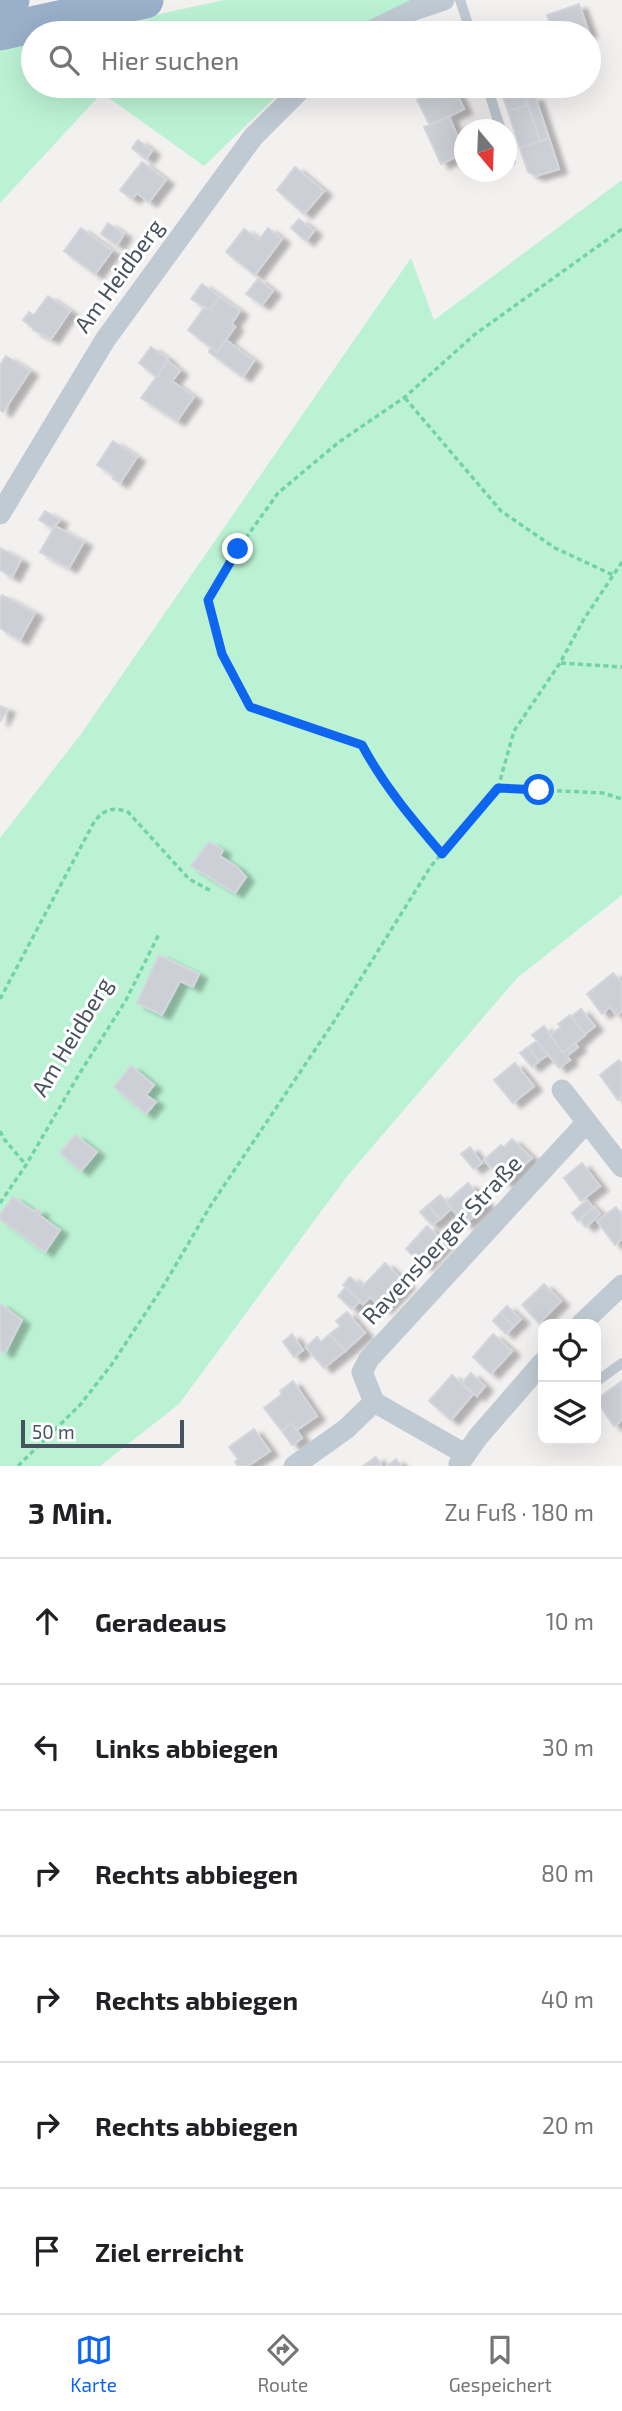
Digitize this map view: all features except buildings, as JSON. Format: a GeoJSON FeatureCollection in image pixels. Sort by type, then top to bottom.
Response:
{"type":"FeatureCollection","features":[{"type":"Feature","properties":{"kind":"highway"},"geometry":{"type":"LineString","coordinates":[[0,2],[11,0]]}},
{"type":"Feature","properties":{"kind":"highway"},"geometry":{"type":"LineString","coordinates":[[50,21],[145,0]]}},
{"type":"Feature","properties":{"kind":"highway"},"geometry":{"type":"LineString","coordinates":[[0,32],[21,27]]}},
{"type":"Feature","properties":{"kind":"street"},"geometry":{"type":"LineString","coordinates":[[392,21],[444,0]]}},
{"type":"Feature","properties":{"kind":"street","name":"Am Heidberg"},"geometry":{"type":"LineString","coordinates":[[0,514],[105,340],[253,137],[292,98]]}},
{"type":"Feature","properties":{"kind":"street"},"geometry":{"type":"LineString","coordinates":[[562,1090],[622,1167]]}},
{"type":"Feature","properties":{"kind":"street","name":"Ravensberger Straße"},"geometry":{"type":"LineString","coordinates":[[374,1402],[362,1372],[369,1359],[586,1123]]}},
{"type":"Feature","properties":{"kind":"street"},"geometry":{"type":"LineString","coordinates":[[586,1319],[622,1285]]}},
{"type":"Feature","properties":{"kind":"street"},"geometry":{"type":"LineString","coordinates":[[294,1466],[346,1429],[374,1402],[461,1460],[538,1368]]}},
{"type":"Feature","properties":{"kind":"lane"},"geometry":{"type":"LineString","coordinates":[[460,0],[467,21]]}},
{"type":"Feature","properties":{"kind":"lane"},"geometry":{"type":"LineString","coordinates":[[491,98],[498,119]]}},
{"type":"Feature","properties":{"kind":"lane"},"geometry":{"type":"LineString","coordinates":[[601,1378],[622,1363]]}},
{"type":"Feature","properties":{"kind":"path"},"geometry":{"type":"LineString","coordinates":[[442,854],[378,775],[362,745],[250,707],[222,654],[208,600],[238,549],[278,493],[339,442],[405,397],[474,335],[622,229]]}},
{"type":"Feature","properties":{"kind":"path"},"geometry":{"type":"LineString","coordinates":[[405,397],[501,511],[555,548],[614,575]]}},
{"type":"Feature","properties":{"kind":"path"},"geometry":{"type":"LineString","coordinates":[[18,1466],[80,1405],[112,1364],[164,1285],[211,1205],[333,1023],[431,866],[498,788],[514,731],[560,663],[584,619],[622,562]]}},
{"type":"Feature","properties":{"kind":"path"},"geometry":{"type":"LineString","coordinates":[[560,663],[622,667]]}},
{"type":"Feature","properties":{"kind":"path"},"geometry":{"type":"LineString","coordinates":[[498,788],[603,793],[622,799]]}},
{"type":"Feature","properties":{"kind":"path"},"geometry":{"type":"LineString","coordinates":[[0,999],[93,824],[100,814],[109,809],[118,808],[128,812],[190,879],[214,892]]}},
{"type":"Feature","properties":{"kind":"path","name":"Am Heidberg"},"geometry":{"type":"LineString","coordinates":[[0,1203],[126,1000],[159,934]]}},
{"type":"Feature","properties":{"kind":"path"},"geometry":{"type":"LineString","coordinates":[[0,1130],[4,1139],[26,1164]]}},
{"type":"Feature","properties":{"kind":"green space"},"geometry":{"type":"Polygon","coordinates":[[[224,0],[421,0],[374,21],[127,21],[224,0]]]}},
{"type":"Feature","properties":{"kind":"green space"},"geometry":{"type":"Polygon","coordinates":[[[21,45],[21,98],[97,98],[0,203],[0,49],[21,45]]]}},
{"type":"Feature","properties":{"kind":"green space"},"geometry":{"type":"Polygon","coordinates":[[[109,98],[275,98],[204,166],[109,98]]]}},
{"type":"Feature","properties":{"kind":"green space"},"geometry":{"type":"Polygon","coordinates":[[[622,180],[622,895],[517,978],[348,1175],[179,1404],[100,1466],[0,1466],[0,838],[81,734],[411,258],[434,320],[622,180]]]}},
{"type":"Feature","properties":{"kind":"route"},"geometry":{"type":"LineString","coordinates":[[238,549],[208,600],[222,654],[250,707],[362,745],[378,775],[442,854],[498,788],[539,790]]}}]}
